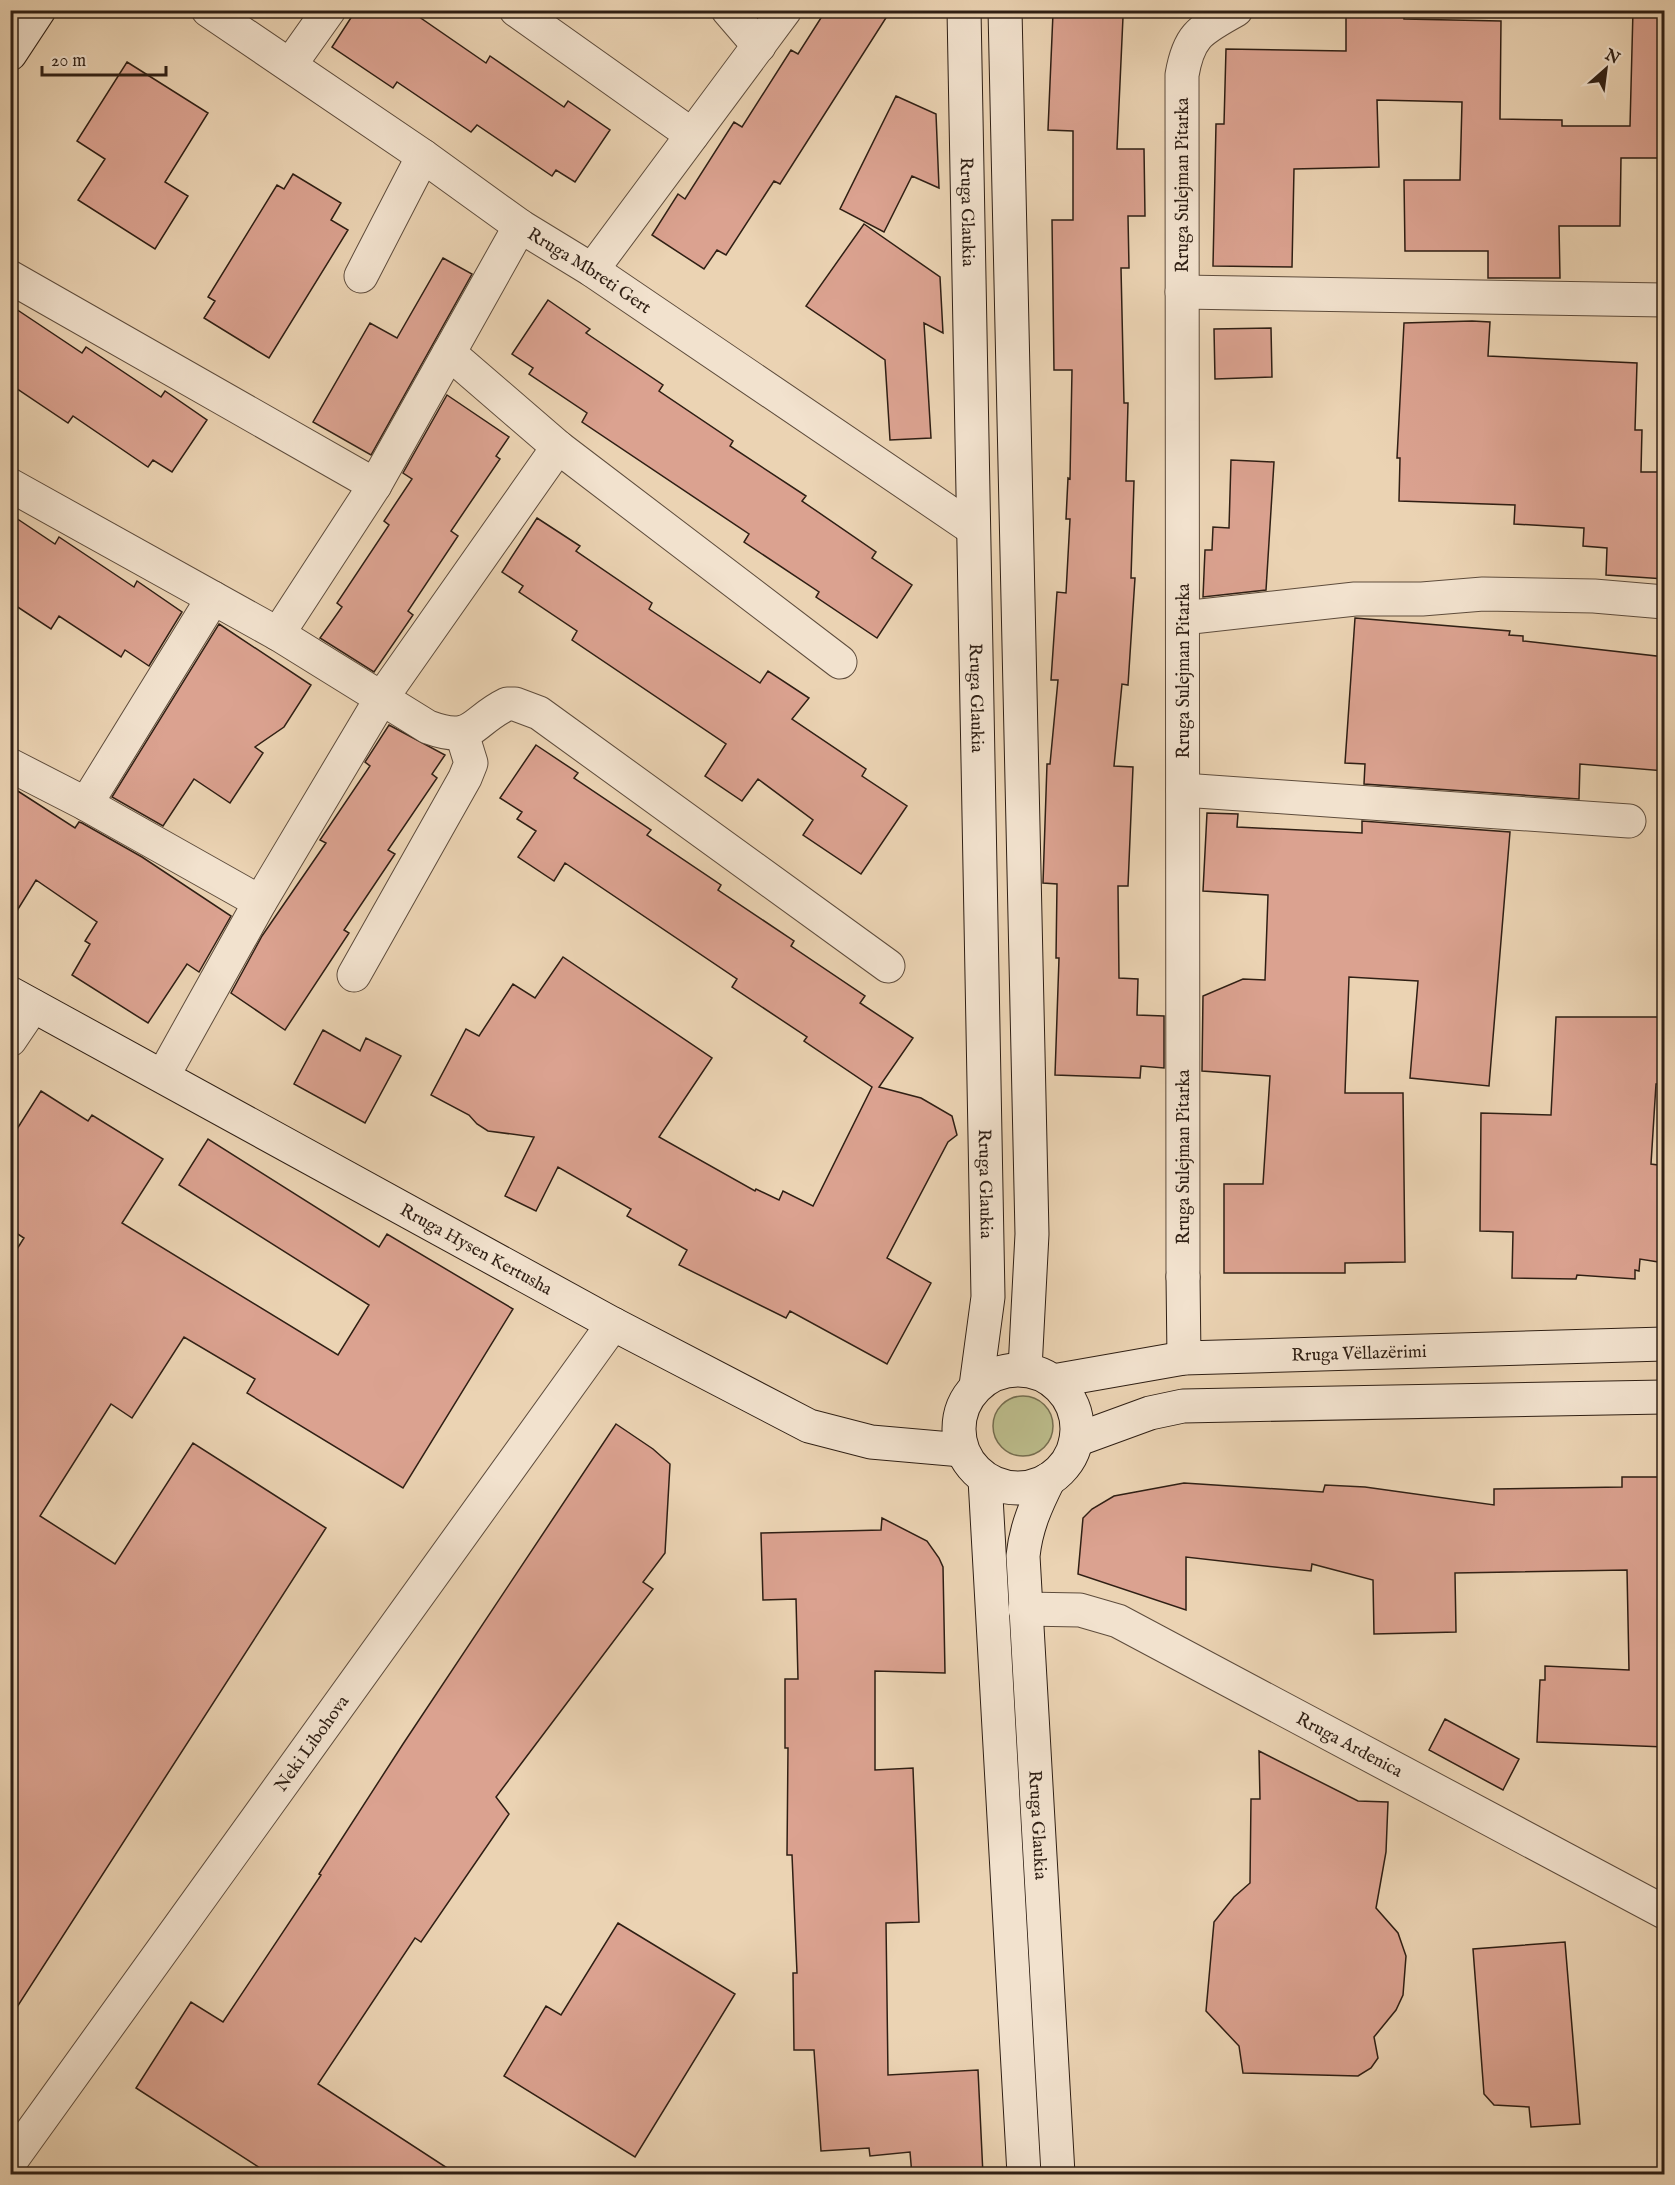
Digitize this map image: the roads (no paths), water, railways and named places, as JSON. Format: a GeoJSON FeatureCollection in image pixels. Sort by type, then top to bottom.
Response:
{"type":"FeatureCollection","features":[{"type":"Feature","properties":{"kind":"street"},"geometry":{"type":"LineString","coordinates":[[10,54],[39,10]]}},
{"type":"Feature","properties":{"kind":"street","name":"Rruga Mbreti Gert"},"geometry":{"type":"LineString","coordinates":[[208,10],[423,156],[520,226],[592,270],[972,528]]}},
{"type":"Feature","properties":{"kind":"street"},"geometry":{"type":"LineString","coordinates":[[290,65],[328,10]]}},
{"type":"Feature","properties":{"kind":"street"},"geometry":{"type":"LineString","coordinates":[[516,10],[692,135]]}},
{"type":"Feature","properties":{"kind":"street"},"geometry":{"type":"LineString","coordinates":[[728,10],[759,46]]}},
{"type":"Feature","properties":{"kind":"street"},"geometry":{"type":"LineString","coordinates":[[592,270],[785,10]]}},
{"type":"Feature","properties":{"kind":"street","name":"Rruga Glaukia"},"geometry":{"type":"LineString","coordinates":[[964,10],[988,1297],[976,1386]]}},
{"type":"Feature","properties":{"kind":"street"},"geometry":{"type":"LineString","coordinates":[[1005,10],[1032,1234],[1039,1375]]}},
{"type":"Feature","properties":{"kind":"street","name":"Rruga Sulejman Pitarka"},"geometry":{"type":"LineString","coordinates":[[1184,1358],[1182,75],[1186,50],[1202,30],[1236,10]]}},
{"type":"Feature","properties":{"kind":"street"},"geometry":{"type":"LineString","coordinates":[[361,276],[423,156]]}},
{"type":"Feature","properties":{"kind":"street"},"geometry":{"type":"LineString","coordinates":[[278,634],[375,485],[520,226]]}},
{"type":"Feature","properties":{"kind":"street"},"geometry":{"type":"LineString","coordinates":[[10,277],[375,485]]}},
{"type":"Feature","properties":{"kind":"street"},"geometry":{"type":"LineString","coordinates":[[1182,292],[1665,300]]}},
{"type":"Feature","properties":{"kind":"street"},"geometry":{"type":"LineString","coordinates":[[449,354],[558,447],[840,662]]}},
{"type":"Feature","properties":{"kind":"street"},"geometry":{"type":"LineString","coordinates":[[163,1076],[260,902],[381,699],[558,447]]}},
{"type":"Feature","properties":{"kind":"street"},"geometry":{"type":"LineString","coordinates":[[10,485],[278,634],[428,726],[447,734],[462,734],[507,704],[515,704],[539,713],[888,966]]}},
{"type":"Feature","properties":{"kind":"street"},"geometry":{"type":"LineString","coordinates":[[1183,618],[1356,599],[1483,594],[1594,596],[1665,602]]}},
{"type":"Feature","properties":{"kind":"street"},"geometry":{"type":"LineString","coordinates":[[86,804],[213,598]]}},
{"type":"Feature","properties":{"kind":"street"},"geometry":{"type":"LineString","coordinates":[[354,975],[465,778],[471,763],[462,734]]}},
{"type":"Feature","properties":{"kind":"street"},"geometry":{"type":"LineString","coordinates":[[10,765],[86,804],[260,902]]}},
{"type":"Feature","properties":{"kind":"street"},"geometry":{"type":"LineString","coordinates":[[1183,790],[1629,821]]}},
{"type":"Feature","properties":{"kind":"street"},"geometry":{"type":"LineString","coordinates":[[10,1040],[22,1000]]}},
{"type":"Feature","properties":{"kind":"street","name":"Rruga Hysen Kertusha"},"geometry":{"type":"LineString","coordinates":[[22,1000],[613,1324],[809,1425],[871,1442],[962,1450]]}},
{"type":"Feature","properties":{"kind":"street","name":"Neki Libohova"},"geometry":{"type":"LineString","coordinates":[[10,2162],[613,1324]]}},
{"type":"Feature","properties":{"kind":"street","name":"Rruga Vëllazërimi"},"geometry":{"type":"LineString","coordinates":[[1039,1375],[1184,1358],[1665,1344]]}},
{"type":"Feature","properties":{"kind":"street"},"geometry":{"type":"LineString","coordinates":[[1004,1370],[1039,1375],[1063,1390],[1075,1413],[1076,1440],[1070,1458],[1049,1479],[1039,1485],[1006,1487],[985,1479],[975,1471],[962,1450],[959,1416],[965,1400],[976,1386],[1004,1370]]}},
{"type":"Feature","properties":{"kind":"street"},"geometry":{"type":"LineString","coordinates":[[1076,1440],[1150,1413],[1183,1406],[1665,1397]]}},
{"type":"Feature","properties":{"kind":"street","name":"Rruga Glaukia"},"geometry":{"type":"LineString","coordinates":[[985,1479],[1024,2175]]}},
{"type":"Feature","properties":{"kind":"street","name":"Rruga Glaukia"},"geometry":{"type":"LineString","coordinates":[[1049,1479],[1025,1533],[1023,1556],[1058,2175]]}},
{"type":"Feature","properties":{"kind":"street","name":"Rruga Ardenica"},"geometry":{"type":"LineString","coordinates":[[1025,1609],[1080,1610],[1118,1621],[1665,1912]]}}]}
